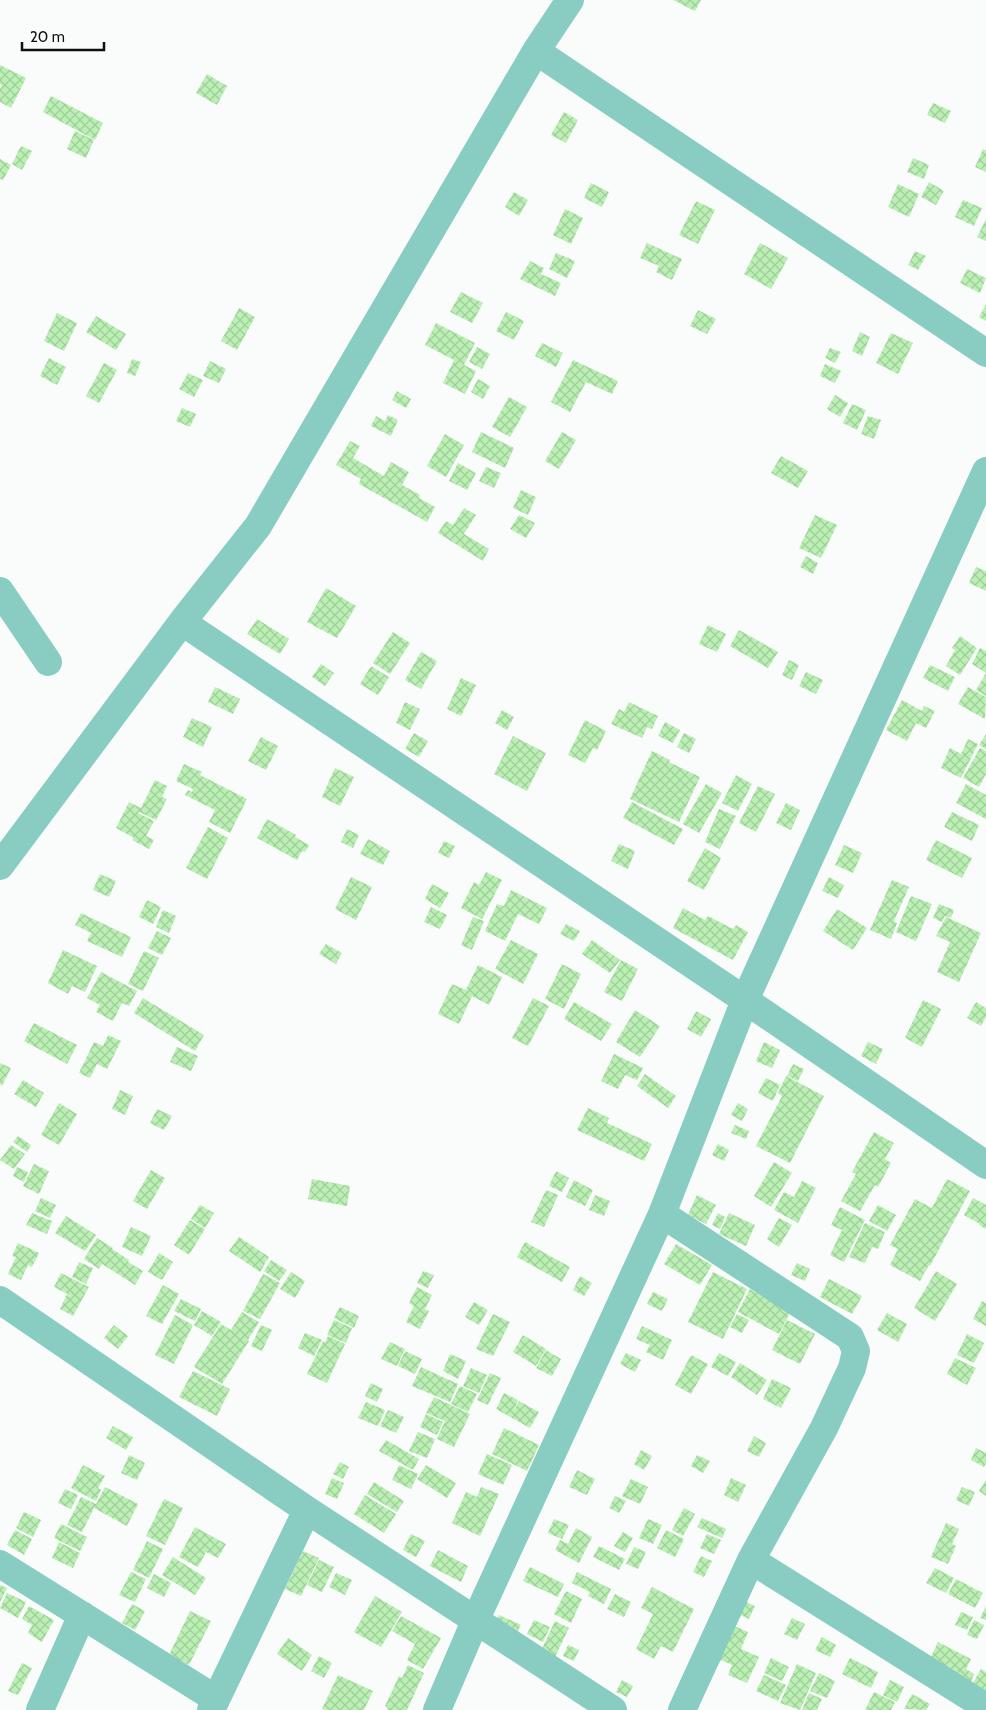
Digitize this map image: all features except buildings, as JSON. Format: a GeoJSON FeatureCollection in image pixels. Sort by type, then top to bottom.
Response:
{"type":"FeatureCollection","features":[{"type":"Feature","properties":{"kind":"street"},"geometry":{"type":"LineString","coordinates":[[0,866],[182,622],[258,526],[536,51],[570,0]]}},
{"type":"Feature","properties":{"kind":"street"},"geometry":{"type":"LineString","coordinates":[[536,51],[986,352]]}},
{"type":"Feature","properties":{"kind":"street"},"geometry":{"type":"LineString","coordinates":[[437,1710],[476,1619],[662,1214],[745,1000],[986,471]]}},
{"type":"Feature","properties":{"kind":"street"},"geometry":{"type":"LineString","coordinates":[[0,591],[48,662]]}},
{"type":"Feature","properties":{"kind":"street"},"geometry":{"type":"LineString","coordinates":[[182,622],[745,1000],[986,1165]]}},
{"type":"Feature","properties":{"kind":"street"},"geometry":{"type":"LineString","coordinates":[[662,1214],[850,1337],[856,1351],[852,1368],[824,1428],[751,1560],[682,1710]]}},
{"type":"Feature","properties":{"kind":"street"},"geometry":{"type":"LineString","coordinates":[[0,1300],[307,1510],[613,1710]]}},
{"type":"Feature","properties":{"kind":"street"},"geometry":{"type":"LineString","coordinates":[[0,1564],[82,1614],[214,1704],[307,1510]]}},
{"type":"Feature","properties":{"kind":"street"},"geometry":{"type":"LineString","coordinates":[[751,1560],[986,1707]]}},
{"type":"Feature","properties":{"kind":"street"},"geometry":{"type":"LineString","coordinates":[[40,1710],[82,1614]]}}]}
